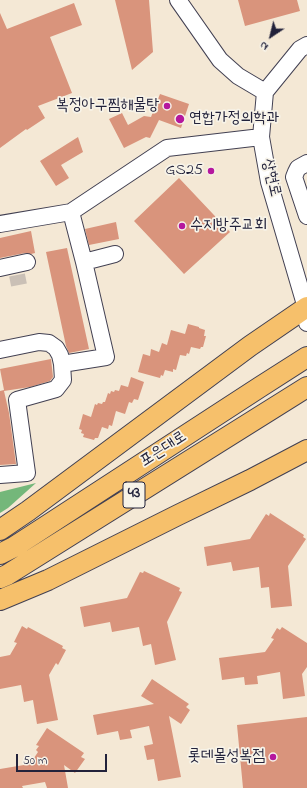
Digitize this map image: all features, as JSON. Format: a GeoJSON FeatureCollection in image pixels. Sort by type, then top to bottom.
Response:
{"type":"FeatureCollection","features":[{"type":"Feature","properties":{"kind":"main road"},"geometry":{"type":"LineString","coordinates":[[0,530],[28,511],[250,346],[307,313]]}},
{"type":"Feature","properties":{"kind":"main road","name":"포은대로"},"geometry":{"type":"LineString","coordinates":[[0,554],[21,543],[307,357]]}},
{"type":"Feature","properties":{"kind":"main road","name":"포은대로"},"geometry":{"type":"LineString","coordinates":[[0,578],[307,387]]}},
{"type":"Feature","properties":{"kind":"main road"},"geometry":{"type":"LineString","coordinates":[[0,600],[48,580],[250,480],[307,450]]}},
{"type":"Feature","properties":{"kind":"street"},"geometry":{"type":"LineString","coordinates":[[178,0],[220,60],[238,76],[265,92],[300,49],[307,45]]}},
{"type":"Feature","properties":{"kind":"street","name":"상현로"},"geometry":{"type":"LineString","coordinates":[[265,92],[261,137],[269,182],[307,313]]}},
{"type":"Feature","properties":{"kind":"street"},"geometry":{"type":"LineString","coordinates":[[0,224],[71,212],[167,148],[261,137]]}},
{"type":"Feature","properties":{"kind":"street"},"geometry":{"type":"LineString","coordinates":[[307,163],[298,168],[294,177],[307,216]]}},
{"type":"Feature","properties":{"kind":"street"},"geometry":{"type":"LineString","coordinates":[[62,364],[106,357],[71,212]]}},
{"type":"Feature","properties":{"kind":"street"},"geometry":{"type":"LineString","coordinates":[[84,262],[115,254]]}},
{"type":"Feature","properties":{"kind":"street"},"geometry":{"type":"LineString","coordinates":[[0,350],[39,342],[49,343],[56,348],[60,355],[63,380],[56,388],[17,400],[27,473],[0,475]]}},
{"type":"Feature","properties":{"kind":"green space"},"geometry":{"type":"Polygon","coordinates":[[[36,483],[8,508],[0,513],[0,492],[36,483]]]}},
{"type":"Feature","properties":{"kind":"building"},"geometry":{"type":"Polygon","coordinates":[[[115,0],[149,0],[153,52],[132,70],[115,0]]]}},
{"type":"Feature","properties":{"kind":"building"},"geometry":{"type":"Polygon","coordinates":[[[238,0],[297,0],[300,11],[245,26],[238,0]]]}},
{"type":"Feature","properties":{"kind":"building"},"geometry":{"type":"Polygon","coordinates":[[[74,3],[82,25],[50,37],[72,93],[38,106],[45,118],[27,130],[26,129],[0,148],[0,13],[7,29],[74,3]]]}},
{"type":"Feature","properties":{"kind":"building"},"geometry":{"type":"Polygon","coordinates":[[[160,94],[189,104],[181,128],[159,120],[150,138],[146,137],[124,148],[109,119],[122,113],[128,125],[144,116],[151,117],[160,94]]]}},
{"type":"Feature","properties":{"kind":"building"},"geometry":{"type":"Polygon","coordinates":[[[78,137],[83,152],[61,165],[69,178],[56,186],[40,161],[78,137]]]}},
{"type":"Feature","properties":{"kind":"building","name":"수지방주교회"},"geometry":{"type":"Polygon","coordinates":[[[179,178],[230,232],[184,274],[134,221],[179,178]]]}},
{"type":"Feature","properties":{"kind":"building"},"geometry":{"type":"Polygon","coordinates":[[[116,222],[119,239],[89,245],[85,229],[116,222]]]}},
{"type":"Feature","properties":{"kind":"building"},"geometry":{"type":"Polygon","coordinates":[[[31,231],[35,253],[25,253],[0,258],[0,238],[31,231]]]}},
{"type":"Feature","properties":{"kind":"building"},"geometry":{"type":"Polygon","coordinates":[[[67,248],[89,349],[69,353],[66,346],[46,252],[67,248]]]}},
{"type":"Feature","properties":{"kind":"building"},"geometry":{"type":"Polygon","coordinates":[[[188,324],[205,330],[204,336],[206,336],[203,347],[200,349],[191,347],[189,354],[187,353],[186,356],[180,355],[176,370],[173,369],[173,372],[165,370],[163,376],[161,375],[160,378],[138,372],[143,354],[150,356],[151,349],[159,352],[162,343],[167,345],[171,330],[185,334],[188,324]]]}},
{"type":"Feature","properties":{"kind":"building"},"geometry":{"type":"Polygon","coordinates":[[[51,359],[53,377],[50,381],[30,387],[4,391],[9,413],[16,464],[0,465],[0,391],[4,390],[0,369],[51,359]]]}},
{"type":"Feature","properties":{"kind":"building"},"geometry":{"type":"Polygon","coordinates":[[[131,377],[144,382],[138,400],[134,399],[132,403],[129,402],[125,414],[116,411],[112,426],[109,425],[108,429],[102,427],[98,438],[95,438],[94,440],[83,437],[84,434],[81,433],[82,430],[79,429],[83,414],[91,417],[95,404],[102,404],[105,402],[108,393],[110,394],[111,391],[114,392],[115,390],[119,391],[121,385],[128,387],[131,377]]]}},
{"type":"Feature","properties":{"kind":"building"},"geometry":{"type":"Polygon","coordinates":[[[270,513],[304,535],[303,537],[306,539],[288,566],[292,606],[271,608],[269,587],[261,588],[259,567],[233,571],[231,562],[207,566],[204,547],[250,539],[266,514],[269,516],[270,513]]]}},
{"type":"Feature","properties":{"kind":"building"},"geometry":{"type":"Polygon","coordinates":[[[144,571],[180,588],[179,591],[182,592],[167,622],[176,660],[155,665],[151,644],[143,646],[139,627],[112,632],[110,622],[84,627],[80,607],[127,598],[140,572],[143,573],[144,571]]]}},
{"type":"Feature","properties":{"kind":"building"},"geometry":{"type":"Polygon","coordinates":[[[22,626],[27,629],[28,627],[63,646],[62,648],[66,650],[58,665],[56,663],[49,675],[58,720],[37,724],[33,700],[24,702],[21,685],[0,689],[0,657],[10,655],[17,643],[14,642],[22,626]]]}},
{"type":"Feature","properties":{"kind":"building"},"geometry":{"type":"Polygon","coordinates":[[[282,627],[307,643],[307,667],[302,674],[305,696],[283,699],[280,672],[257,676],[258,684],[245,685],[244,677],[222,680],[219,658],[265,652],[274,639],[271,638],[277,628],[280,630],[282,627]]]}},
{"type":"Feature","properties":{"kind":"building"},"geometry":{"type":"Polygon","coordinates":[[[152,679],[189,704],[186,707],[190,710],[181,724],[169,716],[181,777],[158,781],[154,759],[147,760],[144,746],[153,744],[149,726],[130,730],[132,738],[120,740],[118,731],[97,735],[93,715],[154,704],[141,696],[152,679]]]}},
{"type":"Feature","properties":{"kind":"building","name":"롯데몰성복점"},"geometry":{"type":"Polygon","coordinates":[[[307,717],[307,788],[243,788],[237,725],[307,717]]]}},
{"type":"Feature","properties":{"kind":"building"},"geometry":{"type":"Polygon","coordinates":[[[47,728],[84,753],[81,757],[85,759],[75,773],[64,765],[68,788],[47,788],[45,782],[22,786],[23,788],[0,788],[0,769],[30,764],[38,752],[36,750],[39,746],[36,745],[47,728]]]}},
{"type":"Feature","properties":{"kind":"tunnel"},"geometry":{"type":"LineString","coordinates":[[17,275],[19,285]]}},
{"type":"Feature","properties":{"kind":"place","name":"복정아구찜해물탕"},"geometry":{"type":"Point","coordinates":[167,106]}},
{"type":"Feature","properties":{"kind":"place","name":"연합가정의학과"},"geometry":{"type":"Point","coordinates":[180,119]}},
{"type":"Feature","properties":{"kind":"place","name":"GS25"},"geometry":{"type":"Point","coordinates":[211,171]}},
{"type":"Feature","properties":{"kind":"place","name":"수지방주교회"},"geometry":{"type":"Point","coordinates":[182,226]}},
{"type":"Feature","properties":{"kind":"place","name":"롯데몰성복점"},"geometry":{"type":"Point","coordinates":[273,757]}}]}
